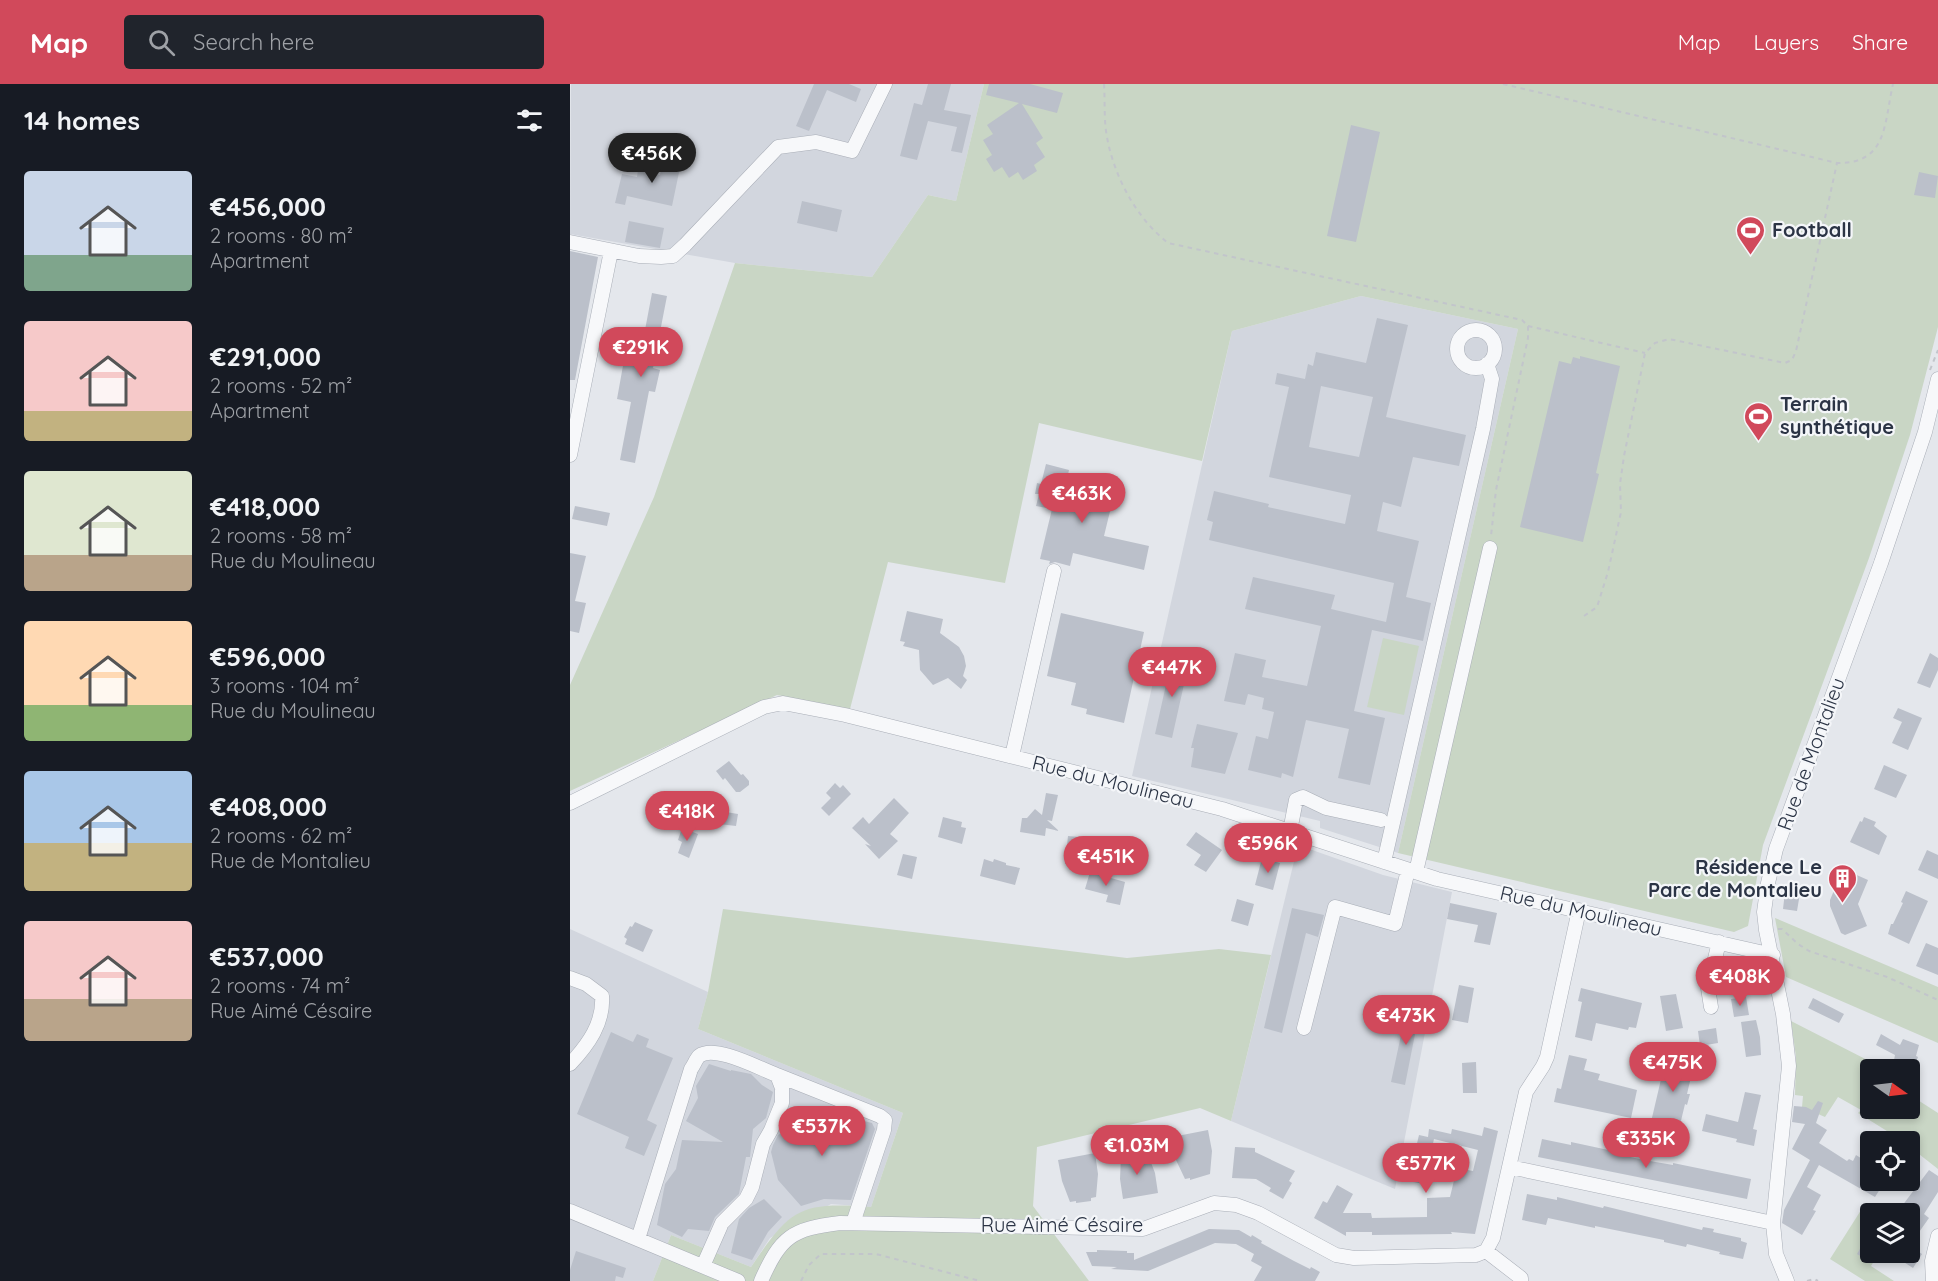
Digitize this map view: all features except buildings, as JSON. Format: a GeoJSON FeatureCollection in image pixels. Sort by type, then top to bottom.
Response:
{"type":"FeatureCollection","features":[{"type":"Feature","properties":{"kind":"street"},"geometry":{"type":"LineString","coordinates":[[570,242],[639,256],[673,256],[778,147],[816,142],[852,151],[885,84]]}},
{"type":"Feature","properties":{"kind":"street"},"geometry":{"type":"LineString","coordinates":[[570,455],[611,251]]}},
{"type":"Feature","properties":{"kind":"street"},"geometry":{"type":"LineString","coordinates":[[1384,862],[1483,429],[1492,379],[1487,364]]}},
{"type":"Feature","properties":{"kind":"street","name":"Rue de Montalieu"},"geometry":{"type":"LineString","coordinates":[[1787,1281],[1776,1254],[1773,1222],[1788,1066],[1783,1014],[1764,912],[1768,884],[1776,849],[1881,563],[1926,432],[1934,376]]}},
{"type":"Feature","properties":{"kind":"street"},"geometry":{"type":"LineString","coordinates":[[1304,1028],[1335,907],[1395,924],[1412,871],[1490,548]]}},
{"type":"Feature","properties":{"kind":"street"},"geometry":{"type":"LineString","coordinates":[[1012,756],[1054,571]]}},
{"type":"Feature","properties":{"kind":"street","name":"Rue du Moulineau"},"geometry":{"type":"LineString","coordinates":[[570,803],[774,704],[783,703],[845,715],[1222,809],[1437,879],[1773,955]]}},
{"type":"Feature","properties":{"kind":"street"},"geometry":{"type":"LineString","coordinates":[[1290,831],[1296,800],[1303,797],[1326,808],[1381,820]]}},
{"type":"Feature","properties":{"kind":"street"},"geometry":{"type":"LineString","coordinates":[[1521,1281],[1521,1278],[1486,1251],[1493,1238],[1526,1092],[1543,1066],[1546,1057],[1579,910]]}},
{"type":"Feature","properties":{"kind":"street"},"geometry":{"type":"LineString","coordinates":[[1711,1007],[1708,988],[1719,942]]}},
{"type":"Feature","properties":{"kind":"street"},"geometry":{"type":"LineString","coordinates":[[570,978],[602,996],[603,1008],[591,1039],[570,1064]]}},
{"type":"Feature","properties":{"kind":"street"},"geometry":{"type":"LineString","coordinates":[[638,1239],[691,1068],[699,1057],[710,1052],[722,1053],[885,1120],[884,1130],[853,1223]]}},
{"type":"Feature","properties":{"kind":"street"},"geometry":{"type":"LineString","coordinates":[[703,1266],[722,1223],[746,1199],[752,1187],[763,1144],[782,1103],[783,1088],[777,1076]]}},
{"type":"Feature","properties":{"kind":"street"},"geometry":{"type":"LineString","coordinates":[[1509,1167],[1773,1222]]}},
{"type":"Feature","properties":{"kind":"street","name":"Rue Aimé Césaire"},"geometry":{"type":"LineString","coordinates":[[761,1281],[786,1238],[810,1226],[853,1223],[1143,1229],[1214,1203],[1236,1205],[1258,1213],[1336,1255],[1354,1258],[1476,1255],[1486,1251]]}},
{"type":"Feature","properties":{"kind":"street"},"geometry":{"type":"LineString","coordinates":[[570,1211],[738,1281]]}},
{"type":"Feature","properties":{"kind":"street"},"geometry":{"type":"LineString","coordinates":[[1933,1281],[1932,1262],[1938,1236]]}},
{"type":"Feature","properties":{"kind":"path"},"geometry":{"type":"LineString","coordinates":[[1104,84],[1106,131],[1115,168],[1135,206],[1152,230],[1168,243],[1522,320],[1528,326],[1645,353]]}},
{"type":"Feature","properties":{"kind":"path"},"geometry":{"type":"LineString","coordinates":[[1503,84],[1837,163],[1852,164],[1871,156],[1880,144],[1893,84]]}},
{"type":"Feature","properties":{"kind":"path"},"geometry":{"type":"LineString","coordinates":[[1584,616],[1597,607],[1608,572],[1620,512],[1620,484],[1624,456],[1645,353],[1655,343],[1669,339],[1785,363],[1792,360],[1796,351],[1837,163]]}},
{"type":"Feature","properties":{"kind":"path"},"geometry":{"type":"LineString","coordinates":[[1490,548],[1496,490],[1528,326]]}},
{"type":"Feature","properties":{"kind":"path"},"geometry":{"type":"LineString","coordinates":[[1934,376],[1938,350]]}},
{"type":"Feature","properties":{"kind":"path"},"geometry":{"type":"LineString","coordinates":[[1766,930],[1782,929],[1809,951],[1887,977],[1938,1000]]}},
{"type":"Feature","properties":{"kind":"path"},"geometry":{"type":"LineString","coordinates":[[801,1281],[810,1265],[822,1254],[876,1254],[980,1281]]}},
{"type":"Feature","properties":{"kind":"path"},"geometry":{"type":"LineString","coordinates":[[1807,1281],[1814,1279],[1818,1281]]}},
{"type":"Feature","properties":{"kind":"shaded area"},"geometry":{"type":"Polygon","coordinates":[[[571,84],[984,84],[956,201],[928,195],[872,277],[735,263],[570,234],[571,84]]]}},
{"type":"Feature","properties":{"kind":"shaded area"},"geometry":{"type":"Polygon","coordinates":[[[1361,296],[1518,329],[1398,853],[1320,828],[1320,821],[1132,776],[1232,331],[1361,296]]]}},
{"type":"Feature","properties":{"kind":"shaded area"},"geometry":{"type":"Polygon","coordinates":[[[1298,845],[1383,875],[1452,892],[1395,1189],[1231,1121],[1298,845]]]}},
{"type":"Feature","properties":{"kind":"shaded area"},"geometry":{"type":"Polygon","coordinates":[[[570,929],[708,992],[698,1029],[903,1113],[871,1207],[831,1204],[770,1238],[751,1267],[671,1235],[653,1281],[570,1281],[570,929]]]}},
{"type":"Feature","properties":{"kind":"green space"},"geometry":{"type":"Polygon","coordinates":[[[984,84],[1938,84],[1938,327],[1910,435],[1869,558],[1763,845],[1748,926],[1734,932],[1398,853],[1518,329],[1361,296],[1232,331],[1202,461],[1039,423],[1005,583],[888,562],[850,709],[777,695],[570,791],[570,685],[654,497],[735,263],[872,277],[928,195],[956,201],[984,84]]]}},
{"type":"Feature","properties":{"kind":"green space"},"geometry":{"type":"Polygon","coordinates":[[[1383,638],[1419,646],[1404,715],[1367,707],[1383,638]]]}},
{"type":"Feature","properties":{"kind":"green space"},"geometry":{"type":"Polygon","coordinates":[[[723,909],[1127,958],[1219,949],[1271,955],[1231,1121],[1200,1108],[1037,1147],[1033,1206],[1089,1281],[653,1281],[671,1235],[751,1267],[777,1232],[799,1213],[812,1208],[828,1206],[871,1207],[903,1113],[698,1029],[708,992],[723,909]]]}},
{"type":"Feature","properties":{"kind":"green space"},"geometry":{"type":"Polygon","coordinates":[[[1775,918],[1938,987],[1938,1043],[1786,977],[1775,918]]]}},
{"type":"Feature","properties":{"kind":"green space"},"geometry":{"type":"Polygon","coordinates":[[[1791,1021],[1865,1059],[1860,1059],[1860,1109],[1838,1097],[1825,1117],[1802,1107],[1803,1096],[1795,1095],[1796,1057],[1791,1021]]]}},
{"type":"Feature","properties":{"kind":"green space"},"geometry":{"type":"Polygon","coordinates":[[[1920,1101],[1938,1113],[1938,1169],[1920,1155],[1920,1131],[1887,1131],[1868,1119],[1920,1119],[1920,1101]]]}},
{"type":"Feature","properties":{"kind":"green space"},"geometry":{"type":"Polygon","coordinates":[[[1860,1212],[1860,1263],[1873,1263],[1871,1266],[1894,1281],[1865,1281],[1830,1259],[1860,1212]]]}},
{"type":"Feature","properties":{"kind":"place","name":"Football"},"geometry":{"type":"Point","coordinates":[1751,256]}},
{"type":"Feature","properties":{"kind":"place","name":"Terrain synthétique"},"geometry":{"type":"Point","coordinates":[1759,442]}},
{"type":"Feature","properties":{"kind":"place","name":"Résidence Le Parc de Montalieu"},"geometry":{"type":"Point","coordinates":[1843,904]}}]}
